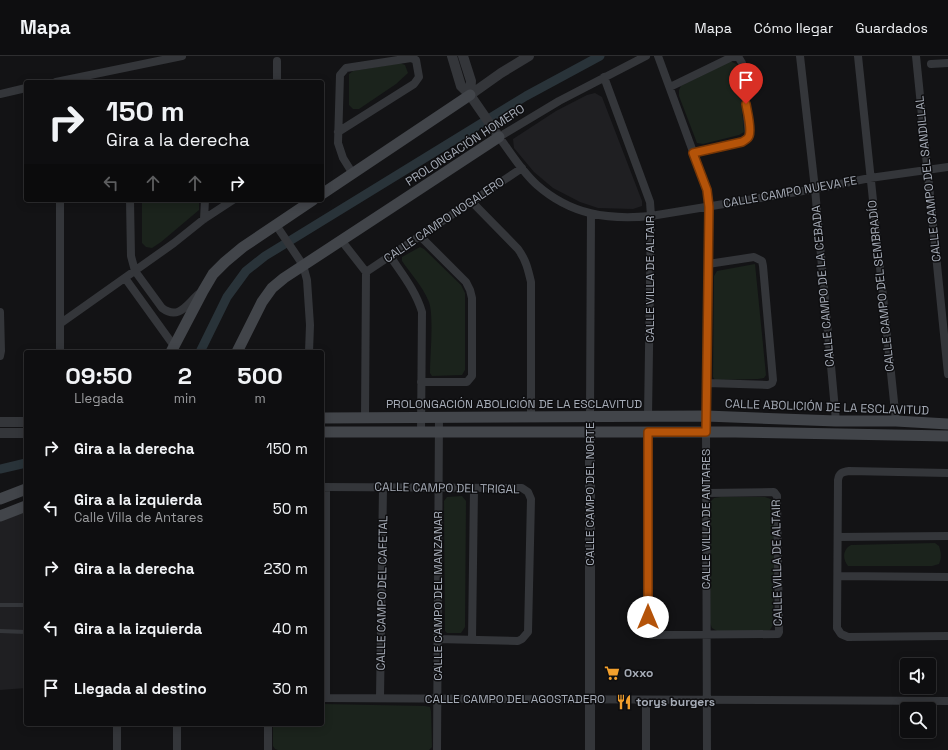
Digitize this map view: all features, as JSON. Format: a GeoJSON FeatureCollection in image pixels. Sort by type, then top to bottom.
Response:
{"type":"FeatureCollection","features":[{"type":"Feature","properties":{"kind":"main road"},"geometry":{"type":"LineString","coordinates":[[324,193],[470,94]]}},
{"type":"Feature","properties":{"kind":"main road","name":"PROLONGACIÓN HOMERO"},"geometry":{"type":"LineString","coordinates":[[303,265],[499,137]]}},
{"type":"Feature","properties":{"kind":"main road"},"geometry":{"type":"LineString","coordinates":[[173,349],[213,274],[243,247],[310,202]]}},
{"type":"Feature","properties":{"kind":"main road"},"geometry":{"type":"LineString","coordinates":[[238,350],[262,302],[272,288],[303,265]]}},
{"type":"Feature","properties":{"kind":"main road","name":"CALLE ABOLICIÓN DE LA ESCLAVITUD"},"geometry":{"type":"LineString","coordinates":[[706,416],[836,421],[896,421],[948,424]]}},
{"type":"Feature","properties":{"kind":"main road","name":"PROLONGACIÓN ABOLICIÓN DE LA ESCLAVITUD"},"geometry":{"type":"LineString","coordinates":[[324,418],[706,416]]}},
{"type":"Feature","properties":{"kind":"main road"},"geometry":{"type":"LineString","coordinates":[[324,432],[706,432]]}},
{"type":"Feature","properties":{"kind":"main road","name":"CALLE ABOLICIÓN DE LA ESCLAVITUD"},"geometry":{"type":"LineString","coordinates":[[706,432],[948,436]]}},
{"type":"Feature","properties":{"kind":"main road"},"geometry":{"type":"LineString","coordinates":[[0,499],[24,491]]}},
{"type":"Feature","properties":{"kind":"main road"},"geometry":{"type":"LineString","coordinates":[[0,516],[24,507]]}},
{"type":"Feature","properties":{"kind":"street"},"geometry":{"type":"LineString","coordinates":[[66,80],[182,56]]}},
{"type":"Feature","properties":{"kind":"street","name":"CALLE CAMPO NUEVA FE"},"geometry":{"type":"LineString","coordinates":[[452,56],[461,86],[470,94],[499,137],[536,184],[551,196],[573,208],[591,214],[625,218],[651,216],[815,189],[870,178],[948,167]]}},
{"type":"Feature","properties":{"kind":"street","name":"CALLE CAMPO NUEVA FE"},"geometry":{"type":"LineString","coordinates":[[463,56],[471,81],[470,94]]}},
{"type":"Feature","properties":{"kind":"street"},"geometry":{"type":"LineString","coordinates":[[470,94],[529,56]]}},
{"type":"Feature","properties":{"kind":"street","name":"PROLONGACIÓN HOMERO"},"geometry":{"type":"LineString","coordinates":[[499,137],[559,101],[646,56]]}},
{"type":"Feature","properties":{"kind":"street","name":"CALLE VILLA DE ANTARES"},"geometry":{"type":"LineString","coordinates":[[658,56],[707,190],[709,207],[706,416],[707,750]]}},
{"type":"Feature","properties":{"kind":"street"},"geometry":{"type":"LineString","coordinates":[[670,87],[735,56],[739,58],[742,63],[749,136],[742,142],[693,153]]}},
{"type":"Feature","properties":{"kind":"street","name":"CALLE CAMPO DE LA CEBADA"},"geometry":{"type":"LineString","coordinates":[[800,56],[815,189],[836,421]]}},
{"type":"Feature","properties":{"kind":"street","name":"CALLE CAMPO DEL SEMBRADÍO"},"geometry":{"type":"LineString","coordinates":[[858,56],[896,421]]}},
{"type":"Feature","properties":{"kind":"street","name":"CALLE CAMPO DEL SANDILLAL"},"geometry":{"type":"LineString","coordinates":[[916,56],[948,374]]}},
{"type":"Feature","properties":{"kind":"street"},"geometry":{"type":"LineString","coordinates":[[338,132],[414,84],[419,77],[416,60],[411,58],[346,68],[340,75],[338,132],[338,143],[341,154],[353,174]]}},
{"type":"Feature","properties":{"kind":"street"},"geometry":{"type":"LineString","coordinates":[[276,80],[277,61]]}},
{"type":"Feature","properties":{"kind":"street"},"geometry":{"type":"LineString","coordinates":[[931,64],[948,63]]}},
{"type":"Feature","properties":{"kind":"street","name":"CALLE VILLA DE ALTAIR"},"geometry":{"type":"LineString","coordinates":[[604,77],[650,202],[648,417]]}},
{"type":"Feature","properties":{"kind":"street"},"geometry":{"type":"LineString","coordinates":[[0,94],[24,88]]}},
{"type":"Feature","properties":{"kind":"street","name":"CALLE CAMPO NOGALERO"},"geometry":{"type":"LineString","coordinates":[[366,272],[522,168]]}},
{"type":"Feature","properties":{"kind":"street"},"geometry":{"type":"LineString","coordinates":[[60,202],[60,350]]}},
{"type":"Feature","properties":{"kind":"street"},"geometry":{"type":"LineString","coordinates":[[130,202],[131,256],[135,271],[162,308],[167,311],[178,312],[183,310],[203,291]]}},
{"type":"Feature","properties":{"kind":"street"},"geometry":{"type":"LineString","coordinates":[[204,218],[205,202]]}},
{"type":"Feature","properties":{"kind":"street"},"geometry":{"type":"LineString","coordinates":[[60,323],[174,243],[204,218],[230,202]]}},
{"type":"Feature","properties":{"kind":"street"},"geometry":{"type":"LineString","coordinates":[[472,202],[518,249],[528,267],[530,282],[531,417]]}},
{"type":"Feature","properties":{"kind":"street","name":"CALLE CAMPO DEL NORTE"},"geometry":{"type":"LineString","coordinates":[[590,750],[591,214]]}},
{"type":"Feature","properties":{"kind":"street"},"geometry":{"type":"LineString","coordinates":[[276,225],[303,265],[307,280],[309,298],[310,350]]}},
{"type":"Feature","properties":{"kind":"street"},"geometry":{"type":"LineString","coordinates":[[420,236],[466,282],[472,298],[471,379],[467,382],[422,382]]}},
{"type":"Feature","properties":{"kind":"street"},"geometry":{"type":"LineString","coordinates":[[341,240],[366,272],[365,418]]}},
{"type":"Feature","properties":{"kind":"street"},"geometry":{"type":"LineString","coordinates":[[390,256],[420,302],[422,312],[421,432]]}},
{"type":"Feature","properties":{"kind":"street"},"geometry":{"type":"LineString","coordinates":[[707,383],[768,385],[771,384],[773,380],[762,261],[754,257],[708,264]]}},
{"type":"Feature","properties":{"kind":"street"},"geometry":{"type":"LineString","coordinates":[[125,278],[173,349]]}},
{"type":"Feature","properties":{"kind":"street"},"geometry":{"type":"LineString","coordinates":[[0,312],[0,356]]}},
{"type":"Feature","properties":{"kind":"street","name":"CALLE CAMPO DEL MANZANAR"},"geometry":{"type":"LineString","coordinates":[[437,750],[439,417]]}},
{"type":"Feature","properties":{"kind":"street"},"geometry":{"type":"LineString","coordinates":[[0,422],[24,422]]}},
{"type":"Feature","properties":{"kind":"street","name":"CALLE VILLA DE ALTAIR"},"geometry":{"type":"LineString","coordinates":[[648,432],[648,632],[651,635],[777,634],[779,632],[777,496],[774,492],[707,493]]}},
{"type":"Feature","properties":{"kind":"street"},"geometry":{"type":"LineString","coordinates":[[0,433],[24,433]]}},
{"type":"Feature","properties":{"kind":"street"},"geometry":{"type":"LineString","coordinates":[[948,473],[842,472],[838,480],[837,628],[839,632],[848,637],[948,636]]}},
{"type":"Feature","properties":{"kind":"street"},"geometry":{"type":"LineString","coordinates":[[324,487],[324,698]]}},
{"type":"Feature","properties":{"kind":"street","name":"CALLE CAMPO DEL TRIGAL"},"geometry":{"type":"LineString","coordinates":[[324,487],[526,489],[530,496],[529,628],[525,636],[518,641],[437,640]]}},
{"type":"Feature","properties":{"kind":"street","name":"CALLE CAMPO DEL CAFETAL"},"geometry":{"type":"LineString","coordinates":[[380,698],[383,487]]}},
{"type":"Feature","properties":{"kind":"street"},"geometry":{"type":"LineString","coordinates":[[472,640],[474,488]]}},
{"type":"Feature","properties":{"kind":"street"},"geometry":{"type":"LineString","coordinates":[[838,537],[948,536]]}},
{"type":"Feature","properties":{"kind":"street"},"geometry":{"type":"LineString","coordinates":[[838,576],[948,577]]}},
{"type":"Feature","properties":{"kind":"street","name":"CALLE CAMPO DEL AGOSTADERO"},"geometry":{"type":"LineString","coordinates":[[324,698],[948,701]]}},
{"type":"Feature","properties":{"kind":"street"},"geometry":{"type":"LineString","coordinates":[[646,700],[646,750]]}},
{"type":"Feature","properties":{"kind":"street"},"geometry":{"type":"LineString","coordinates":[[117,726],[117,750]]}},
{"type":"Feature","properties":{"kind":"street"},"geometry":{"type":"LineString","coordinates":[[177,726],[177,750]]}},
{"type":"Feature","properties":{"kind":"street"},"geometry":{"type":"LineString","coordinates":[[268,726],[268,750]]}},
{"type":"Feature","properties":{"kind":"lane"},"geometry":{"type":"LineString","coordinates":[[0,605],[24,605]]}},
{"type":"Feature","properties":{"kind":"lane"},"geometry":{"type":"LineString","coordinates":[[0,631],[24,632]]}},
{"type":"Feature","properties":{"kind":"shaded area"},"geometry":{"type":"Polygon","coordinates":[[[730,61],[738,65],[744,132],[739,135],[703,144],[697,143],[679,96],[679,90],[681,86],[730,61]]]}},
{"type":"Feature","properties":{"kind":"shaded area"},"geometry":{"type":"Polygon","coordinates":[[[400,63],[405,65],[408,73],[396,84],[359,109],[353,109],[349,105],[349,74],[353,71],[400,63]]]}},
{"type":"Feature","properties":{"kind":"shaded area"},"geometry":{"type":"Polygon","coordinates":[[[595,93],[602,97],[642,201],[642,206],[633,209],[598,208],[580,202],[553,188],[534,172],[514,148],[513,139],[556,111],[587,95],[595,93]]]}},
{"type":"Feature","properties":{"kind":"shaded area"},"geometry":{"type":"Polygon","coordinates":[[[142,202],[199,202],[199,210],[161,242],[152,248],[146,247],[142,243],[142,202]]]}},
{"type":"Feature","properties":{"kind":"shaded area"},"geometry":{"type":"Polygon","coordinates":[[[420,247],[424,249],[461,285],[465,293],[465,370],[462,375],[432,376],[430,373],[432,326],[429,302],[420,286],[402,261],[402,257],[420,247]]]}},
{"type":"Feature","properties":{"kind":"shaded area"},"geometry":{"type":"Polygon","coordinates":[[[755,264],[766,375],[764,378],[758,379],[715,380],[713,377],[714,276],[717,271],[755,264]]]}},
{"type":"Feature","properties":{"kind":"shaded area"},"geometry":{"type":"Polygon","coordinates":[[[462,496],[466,501],[465,627],[461,633],[447,633],[445,631],[444,501],[447,497],[462,496]]]}},
{"type":"Feature","properties":{"kind":"shaded area"},"geometry":{"type":"Polygon","coordinates":[[[765,497],[773,500],[775,507],[773,625],[770,630],[760,633],[717,631],[712,628],[710,623],[711,501],[714,498],[765,497]]]}},
{"type":"Feature","properties":{"kind":"shaded area"},"geometry":{"type":"Polygon","coordinates":[[[24,513],[24,688],[0,690],[0,521],[24,513]]]}},
{"type":"Feature","properties":{"kind":"shaded area"},"geometry":{"type":"Polygon","coordinates":[[[935,543],[939,546],[941,557],[939,564],[932,566],[848,566],[844,557],[846,549],[851,545],[935,543]]]}},
{"type":"Feature","properties":{"kind":"shaded area"},"geometry":{"type":"Polygon","coordinates":[[[324,704],[425,706],[430,707],[431,711],[432,747],[429,750],[278,750],[273,746],[273,726],[324,726],[324,704]]]}},
{"type":"Feature","properties":{"kind":"waterway"},"geometry":{"type":"LineString","coordinates":[[201,350],[227,297],[246,271],[265,256],[526,96],[600,56]]}},
{"type":"Feature","properties":{"kind":"waterway"},"geometry":{"type":"LineString","coordinates":[[0,469],[24,463]]}},
{"type":"Feature","properties":{"kind":"place","name":"Oxxo"},"geometry":{"type":"Point","coordinates":[612,673]}},
{"type":"Feature","properties":{"kind":"place","name":"torys burgers"},"geometry":{"type":"Point","coordinates":[624,702]}},
{"type":"Feature","properties":{"kind":"route"},"geometry":{"type":"LineString","coordinates":[[648,617],[648,432],[706,432],[709,201],[707,190],[693,153],[742,142],[747,139],[750,131],[746,104]]}}]}
